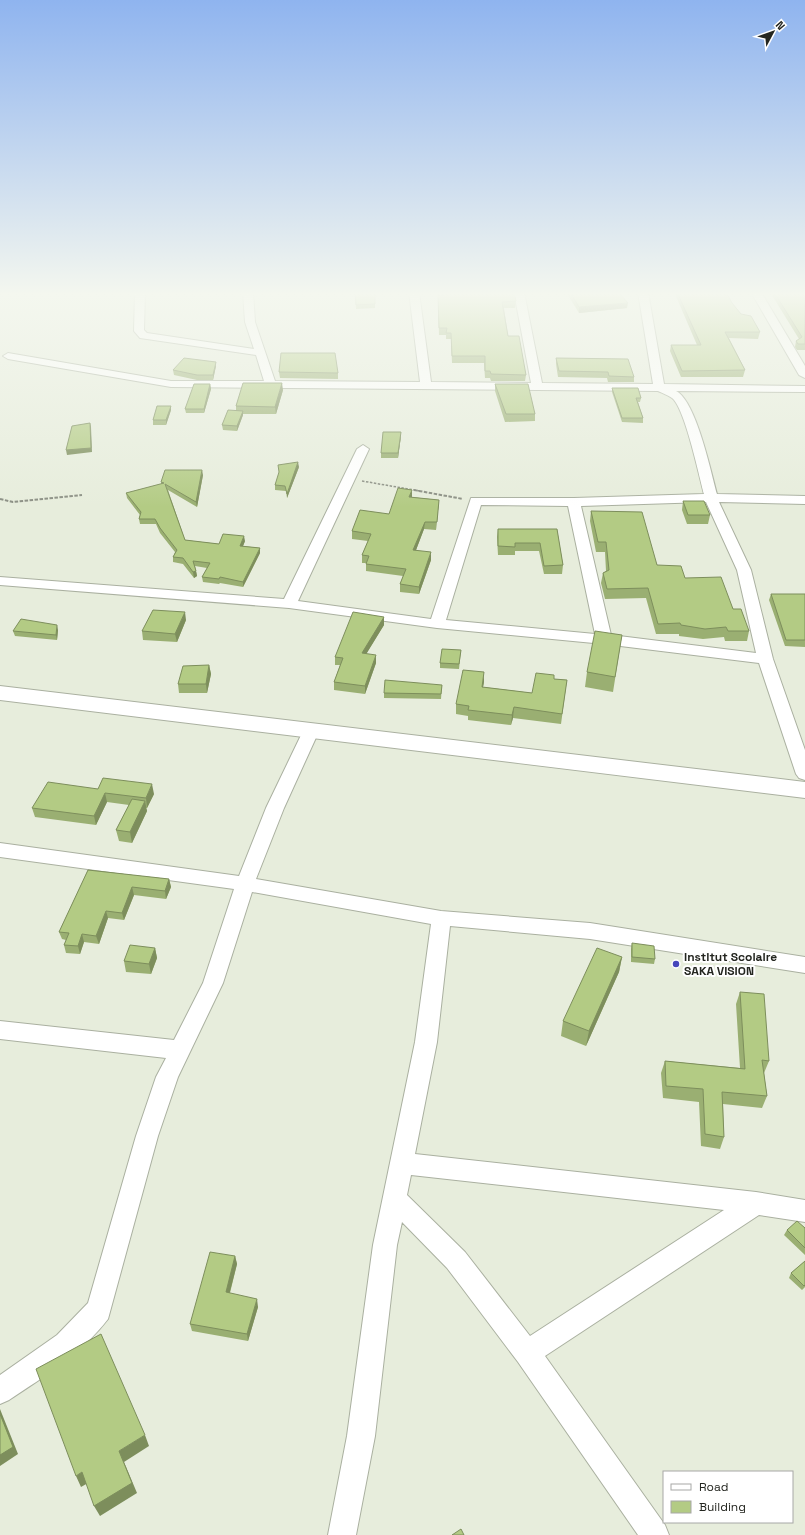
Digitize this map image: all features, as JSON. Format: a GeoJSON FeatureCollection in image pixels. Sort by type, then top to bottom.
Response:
{"type":"FeatureCollection","features":[{"type":"Feature","properties":{"kind":"street"},"geometry":{"type":"LineString","coordinates":[[50,364],[158,383],[805,389]]}},
{"type":"Feature","properties":{"kind":"street"},"geometry":{"type":"LineString","coordinates":[[264,364],[271,384]]}},
{"type":"Feature","properties":{"kind":"street"},"geometry":{"type":"LineString","coordinates":[[423,364],[426,385]]}},
{"type":"Feature","properties":{"kind":"street"},"geometry":{"type":"LineString","coordinates":[[533,364],[537,386]]}},
{"type":"Feature","properties":{"kind":"street"},"geometry":{"type":"LineString","coordinates":[[655,364],[659,387]]}},
{"type":"Feature","properties":{"kind":"street"},"geometry":{"type":"LineString","coordinates":[[798,364],[805,375]]}},
{"type":"Feature","properties":{"kind":"street"},"geometry":{"type":"LineString","coordinates":[[659,387],[677,396],[685,410],[699,448],[711,498],[744,570],[765,659],[805,774]]}},
{"type":"Feature","properties":{"kind":"street"},"geometry":{"type":"LineString","coordinates":[[288,604],[363,449]]}},
{"type":"Feature","properties":{"kind":"street"},"geometry":{"type":"LineString","coordinates":[[437,624],[476,501],[574,502],[711,498],[805,500]]}},
{"type":"Feature","properties":{"kind":"street"},"geometry":{"type":"LineString","coordinates":[[574,502],[604,639]]}},
{"type":"Feature","properties":{"kind":"street"},"geometry":{"type":"LineString","coordinates":[[0,581],[288,604],[437,624],[604,639],[765,659]]}},
{"type":"Feature","properties":{"kind":"street"},"geometry":{"type":"LineString","coordinates":[[0,693],[805,790]]}},
{"type":"Feature","properties":{"kind":"street"},"geometry":{"type":"LineString","coordinates":[[0,1391],[74,1338],[90,1324],[99,1310],[147,1136],[167,1078],[214,983],[245,884],[275,808],[311,731]]}},
{"type":"Feature","properties":{"kind":"street"},"geometry":{"type":"LineString","coordinates":[[0,850],[245,884],[441,918],[590,932],[805,965]]}},
{"type":"Feature","properties":{"kind":"street"},"geometry":{"type":"LineString","coordinates":[[342,1535],[361,1436],[385,1245],[426,1042],[441,918]]}},
{"type":"Feature","properties":{"kind":"street"},"geometry":{"type":"LineString","coordinates":[[3,1034],[180,1050]]}},
{"type":"Feature","properties":{"kind":"street"},"geometry":{"type":"LineString","coordinates":[[402,1163],[756,1203],[805,1211]]}},
{"type":"Feature","properties":{"kind":"street"},"geometry":{"type":"LineString","coordinates":[[395,1199],[456,1260],[527,1353],[655,1535]]}},
{"type":"Feature","properties":{"kind":"street"},"geometry":{"type":"LineString","coordinates":[[527,1353],[756,1203]]}},
{"type":"Feature","properties":{"kind":"path"},"geometry":{"type":"LineString","coordinates":[[350,478],[476,501]]}},
{"type":"Feature","properties":{"kind":"path"},"geometry":{"type":"LineString","coordinates":[[0,499],[13,502],[82,495]]}},
{"type":"Feature","properties":{"kind":"building"},"geometry":{"type":"Polygon","coordinates":[[[179,364],[216,364],[213,375],[197,375],[173,370],[179,364]]]}},
{"type":"Feature","properties":{"kind":"building"},"geometry":{"type":"Polygon","coordinates":[[[280,364],[337,364],[338,373],[279,372],[280,364]]]}},
{"type":"Feature","properties":{"kind":"building"},"geometry":{"type":"Polygon","coordinates":[[[485,364],[524,364],[526,375],[491,374],[490,371],[485,371],[485,364]]]}},
{"type":"Feature","properties":{"kind":"building"},"geometry":{"type":"Polygon","coordinates":[[[557,364],[630,364],[634,377],[609,376],[608,372],[559,371],[557,364]]]}},
{"type":"Feature","properties":{"kind":"building"},"geometry":{"type":"Polygon","coordinates":[[[679,364],[742,364],[745,370],[682,371],[679,364]]]}},
{"type":"Feature","properties":{"kind":"building"},"geometry":{"type":"Polygon","coordinates":[[[243,383],[282,383],[275,407],[236,406],[243,383]]]}},
{"type":"Feature","properties":{"kind":"building"},"geometry":{"type":"Polygon","coordinates":[[[194,384],[210,384],[204,409],[185,409],[194,384]]]}},
{"type":"Feature","properties":{"kind":"building"},"geometry":{"type":"Polygon","coordinates":[[[495,384],[528,384],[535,414],[506,414],[495,384]]]}},
{"type":"Feature","properties":{"kind":"building"},"geometry":{"type":"Polygon","coordinates":[[[612,388],[638,388],[641,398],[636,398],[643,418],[622,418],[612,388]]]}},
{"type":"Feature","properties":{"kind":"building"},"geometry":{"type":"Polygon","coordinates":[[[157,406],[171,406],[166,420],[153,420],[157,406]]]}},
{"type":"Feature","properties":{"kind":"building"},"geometry":{"type":"Polygon","coordinates":[[[228,410],[243,411],[237,426],[222,425],[228,410]]]}},
{"type":"Feature","properties":{"kind":"building"},"geometry":{"type":"Polygon","coordinates":[[[90,423],[91,448],[66,450],[72,426],[90,423]]]}},
{"type":"Feature","properties":{"kind":"building"},"geometry":{"type":"Polygon","coordinates":[[[383,432],[401,432],[398,453],[381,453],[383,432]]]}},
{"type":"Feature","properties":{"kind":"building"},"geometry":{"type":"Polygon","coordinates":[[[298,462],[287,494],[285,486],[275,485],[279,472],[278,465],[298,462]]]}},
{"type":"Feature","properties":{"kind":"building"},"geometry":{"type":"Polygon","coordinates":[[[165,470],[202,470],[196,502],[165,484],[185,540],[219,544],[223,534],[244,536],[240,546],[260,548],[243,582],[220,577],[219,579],[202,577],[210,563],[193,561],[196,571],[193,572],[183,558],[173,557],[177,550],[155,519],[139,519],[141,512],[126,493],[164,483],[161,482],[165,470]]]}},
{"type":"Feature","properties":{"kind":"building"},"geometry":{"type":"Polygon","coordinates":[[[398,488],[412,490],[409,497],[439,500],[437,522],[425,522],[413,550],[431,552],[419,587],[400,584],[406,569],[366,564],[369,556],[362,555],[371,534],[352,531],[360,510],[389,514],[398,488]]]}},
{"type":"Feature","properties":{"kind":"building"},"geometry":{"type":"Polygon","coordinates":[[[683,501],[704,501],[710,515],[688,515],[683,501]]]}},
{"type":"Feature","properties":{"kind":"building"},"geometry":{"type":"Polygon","coordinates":[[[591,511],[642,512],[657,565],[681,566],[685,578],[721,577],[733,609],[741,609],[749,631],[728,631],[726,627],[705,629],[681,625],[680,623],[658,624],[648,588],[607,589],[603,573],[609,570],[606,542],[598,542],[591,511]]]}},
{"type":"Feature","properties":{"kind":"building"},"geometry":{"type":"Polygon","coordinates":[[[498,529],[557,529],[563,565],[544,566],[540,543],[515,543],[515,547],[498,546],[498,529]]]}},
{"type":"Feature","properties":{"kind":"building"},"geometry":{"type":"Polygon","coordinates":[[[771,594],[805,594],[805,640],[786,640],[771,594]]]}},
{"type":"Feature","properties":{"kind":"building"},"geometry":{"type":"Polygon","coordinates":[[[153,610],[185,612],[175,634],[142,631],[153,610]]]}},
{"type":"Feature","properties":{"kind":"building"},"geometry":{"type":"Polygon","coordinates":[[[353,612],[384,617],[362,653],[376,655],[365,686],[334,682],[343,658],[335,657],[353,612]]]}},
{"type":"Feature","properties":{"kind":"building"},"geometry":{"type":"Polygon","coordinates":[[[21,619],[57,625],[56,635],[13,631],[21,619]]]}},
{"type":"Feature","properties":{"kind":"building"},"geometry":{"type":"Polygon","coordinates":[[[595,631],[622,635],[615,677],[587,672],[595,631]]]}},
{"type":"Feature","properties":{"kind":"building"},"geometry":{"type":"Polygon","coordinates":[[[442,649],[461,650],[459,664],[440,663],[442,649]]]}},
{"type":"Feature","properties":{"kind":"building"},"geometry":{"type":"Polygon","coordinates":[[[209,665],[206,684],[178,684],[183,666],[209,665]]]}},
{"type":"Feature","properties":{"kind":"building"},"geometry":{"type":"Polygon","coordinates":[[[463,670],[484,672],[482,687],[532,693],[536,673],[554,675],[554,679],[567,680],[562,714],[514,707],[512,715],[468,710],[469,706],[456,704],[463,670]]]}},
{"type":"Feature","properties":{"kind":"building"},"geometry":{"type":"Polygon","coordinates":[[[385,680],[442,685],[441,694],[384,693],[385,680]]]}},
{"type":"Feature","properties":{"kind":"building"},"geometry":{"type":"Polygon","coordinates":[[[103,778],[152,784],[146,798],[105,793],[94,816],[32,808],[48,782],[98,789],[103,778]]]}},
{"type":"Feature","properties":{"kind":"building"},"geometry":{"type":"Polygon","coordinates":[[[132,799],[145,801],[130,832],[116,830],[132,799]]]}},
{"type":"Feature","properties":{"kind":"building"},"geometry":{"type":"Polygon","coordinates":[[[88,870],[169,879],[165,891],[132,887],[122,913],[106,911],[96,936],[82,934],[78,946],[64,945],[69,933],[59,932],[88,870]]]}},
{"type":"Feature","properties":{"kind":"building"},"geometry":{"type":"Polygon","coordinates":[[[632,943],[654,946],[655,959],[632,957],[632,943]]]}},
{"type":"Feature","properties":{"kind":"building"},"geometry":{"type":"Polygon","coordinates":[[[130,945],[155,948],[149,964],[124,961],[130,945]]]}},
{"type":"Feature","properties":{"kind":"building"},"geometry":{"type":"Polygon","coordinates":[[[597,948],[622,957],[589,1031],[563,1021],[597,948]]]}},
{"type":"Feature","properties":{"kind":"building"},"geometry":{"type":"Polygon","coordinates":[[[740,992],[764,994],[769,1061],[762,1060],[767,1096],[722,1092],[724,1137],[705,1134],[703,1089],[666,1086],[665,1061],[745,1069],[740,992]]]}},
{"type":"Feature","properties":{"kind":"building"},"geometry":{"type":"Polygon","coordinates":[[[797,1221],[805,1228],[805,1248],[787,1230],[797,1221]]]}},
{"type":"Feature","properties":{"kind":"building"},"geometry":{"type":"Polygon","coordinates":[[[210,1252],[235,1256],[226,1292],[257,1299],[247,1334],[190,1324],[210,1252]]]}},
{"type":"Feature","properties":{"kind":"building"},"geometry":{"type":"Polygon","coordinates":[[[805,1261],[805,1285],[804,1286],[791,1273],[805,1261]]]}},
{"type":"Feature","properties":{"kind":"building"},"geometry":{"type":"Polygon","coordinates":[[[101,1334],[145,1435],[119,1451],[132,1483],[94,1506],[82,1472],[76,1476],[36,1369],[101,1334]]]}},
{"type":"Feature","properties":{"kind":"building"},"geometry":{"type":"Polygon","coordinates":[[[0,1414],[13,1447],[0,1455],[0,1414]]]}},
{"type":"Feature","properties":{"kind":"building"},"geometry":{"type":"Polygon","coordinates":[[[461,1529],[464,1535],[452,1535],[461,1529]]]}},
{"type":"Feature","properties":{"kind":"place","name":"Institut Scolaire SAKA VISION"},"geometry":{"type":"Point","coordinates":[676,964]}}]}
